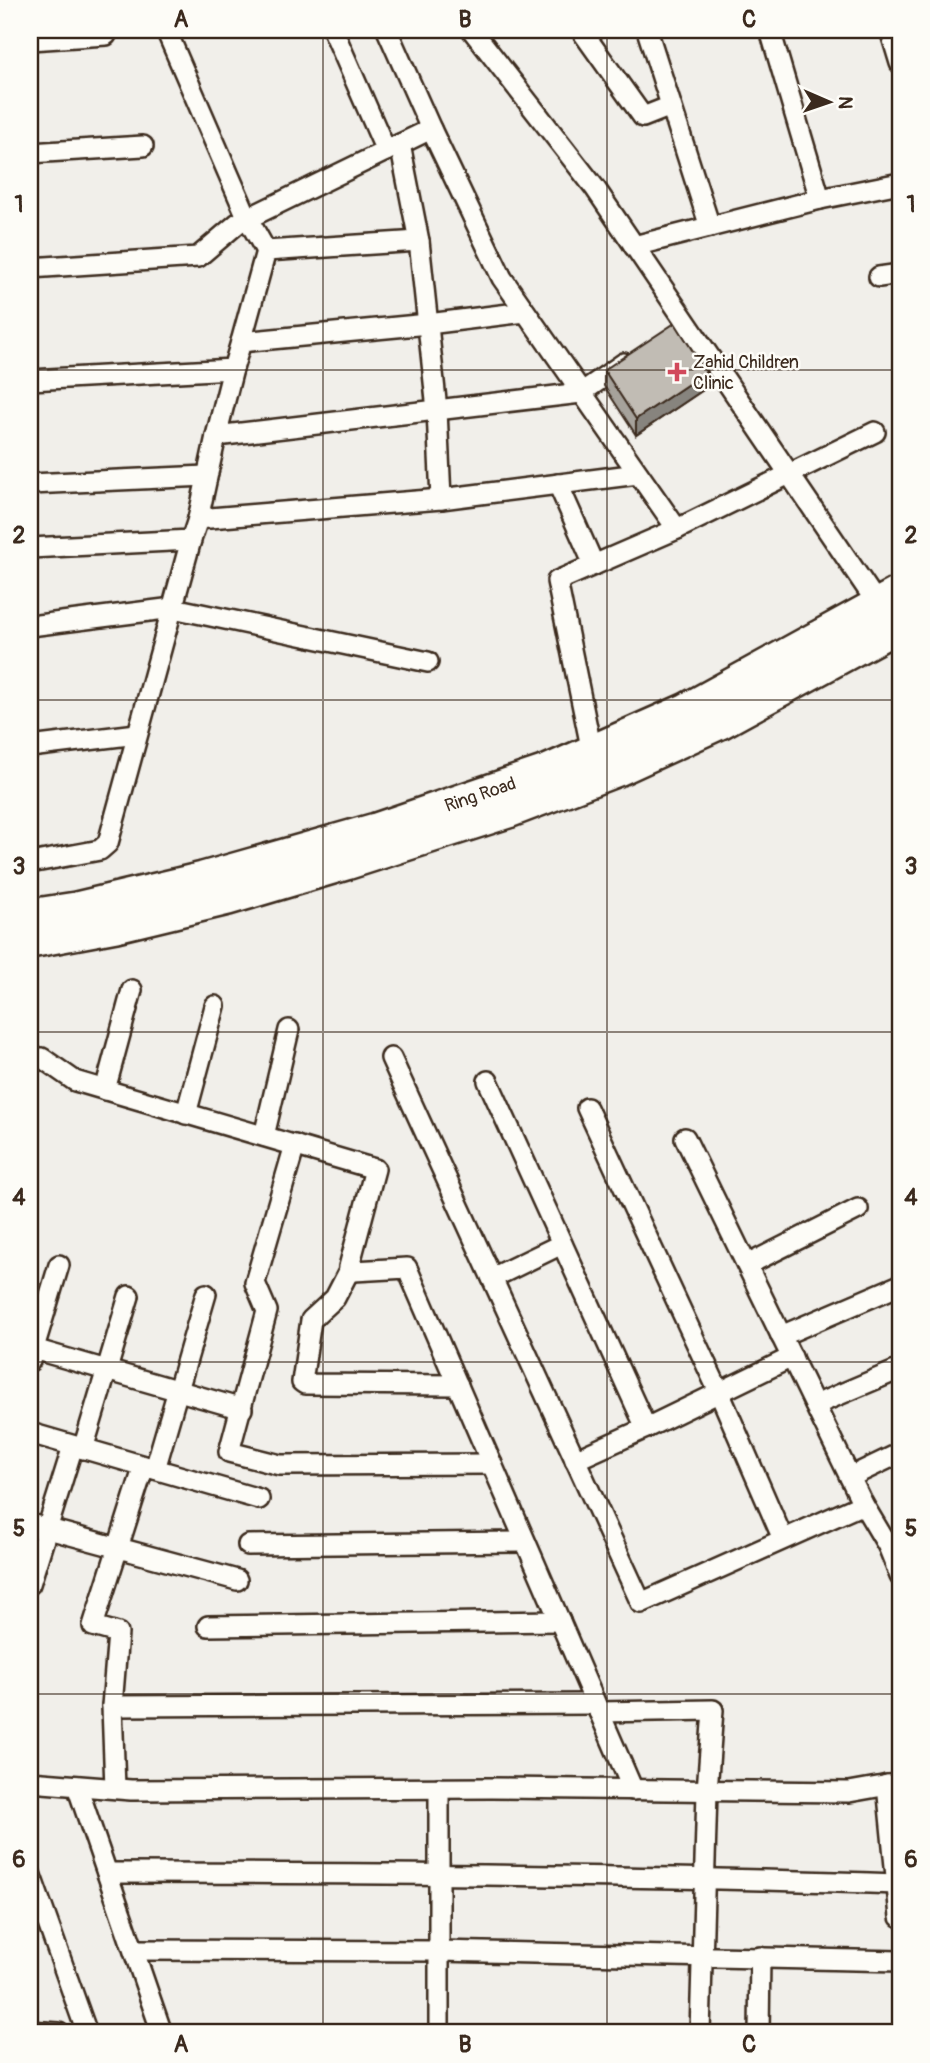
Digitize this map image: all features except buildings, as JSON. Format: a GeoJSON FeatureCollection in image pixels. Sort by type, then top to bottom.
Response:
{"type":"FeatureCollection","features":[{"type":"Feature","properties":{"kind":"highway","name":"Ring Road"},"geometry":{"type":"LineString","coordinates":[[30,916],[76,909],[203,879],[376,830],[549,771],[894,617]]}},
{"type":"Feature","properties":{"kind":"highway","name":"Ring Road"},"geometry":{"type":"LineString","coordinates":[[30,941],[116,925],[228,898],[508,811],[620,768],[720,722],[894,617]]}},
{"type":"Feature","properties":{"kind":"street"},"geometry":{"type":"LineString","coordinates":[[30,863],[100,850],[106,846],[198,519],[233,369],[266,251],[247,219],[166,30]]}},
{"type":"Feature","properties":{"kind":"street"},"geometry":{"type":"LineString","coordinates":[[333,30],[393,148],[419,242],[437,410],[441,499]]}},
{"type":"Feature","properties":{"kind":"street"},"geometry":{"type":"LineString","coordinates":[[387,30],[502,278],[677,529]]}},
{"type":"Feature","properties":{"kind":"street"},"geometry":{"type":"LineString","coordinates":[[472,30],[596,188],[680,324],[894,617]]}},
{"type":"Feature","properties":{"kind":"street"},"geometry":{"type":"LineString","coordinates":[[581,30],[643,117],[671,106]]}},
{"type":"Feature","properties":{"kind":"street"},"geometry":{"type":"LineString","coordinates":[[647,30],[710,227]]}},
{"type":"Feature","properties":{"kind":"street"},"geometry":{"type":"LineString","coordinates":[[770,30],[820,199]]}},
{"type":"Feature","properties":{"kind":"street"},"geometry":{"type":"LineString","coordinates":[[891,30],[900,63]]}},
{"type":"Feature","properties":{"kind":"street"},"geometry":{"type":"LineString","coordinates":[[30,40],[106,35]]}},
{"type":"Feature","properties":{"kind":"street"},"geometry":{"type":"LineString","coordinates":[[30,268],[198,257],[238,223],[431,129]]}},
{"type":"Feature","properties":{"kind":"street"},"geometry":{"type":"LineString","coordinates":[[30,153],[143,146]]}},
{"type":"Feature","properties":{"kind":"street"},"geometry":{"type":"LineString","coordinates":[[634,246],[820,199],[900,183]]}},
{"type":"Feature","properties":{"kind":"street"},"geometry":{"type":"LineString","coordinates":[[266,251],[419,242]]}},
{"type":"Feature","properties":{"kind":"street"},"geometry":{"type":"LineString","coordinates":[[879,277],[900,274]]}},
{"type":"Feature","properties":{"kind":"street"},"geometry":{"type":"LineString","coordinates":[[241,342],[525,312]]}},
{"type":"Feature","properties":{"kind":"street"},"geometry":{"type":"LineString","coordinates":[[216,436],[582,393],[644,349]]}},
{"type":"Feature","properties":{"kind":"street"},"geometry":{"type":"LineString","coordinates":[[30,380],[233,369]]}},
{"type":"Feature","properties":{"kind":"street"},"geometry":{"type":"LineString","coordinates":[[592,752],[557,581],[677,529],[875,432]]}},
{"type":"Feature","properties":{"kind":"street"},"geometry":{"type":"LineString","coordinates":[[198,519],[441,499],[638,474]]}},
{"type":"Feature","properties":{"kind":"street"},"geometry":{"type":"LineString","coordinates":[[30,484],[206,476]]}},
{"type":"Feature","properties":{"kind":"street"},"geometry":{"type":"LineString","coordinates":[[558,484],[594,565]]}},
{"type":"Feature","properties":{"kind":"street"},"geometry":{"type":"LineString","coordinates":[[30,548],[191,540]]}},
{"type":"Feature","properties":{"kind":"street"},"geometry":{"type":"LineString","coordinates":[[30,626],[173,608],[428,662]]}},
{"type":"Feature","properties":{"kind":"street"},"geometry":{"type":"LineString","coordinates":[[30,747],[137,734]]}},
{"type":"Feature","properties":{"kind":"street"},"geometry":{"type":"LineString","coordinates":[[105,1090],[132,990]]}},
{"type":"Feature","properties":{"kind":"street"},"geometry":{"type":"LineString","coordinates":[[186,1114],[215,1006]]}},
{"type":"Feature","properties":{"kind":"street"},"geometry":{"type":"LineString","coordinates":[[264,1136],[289,1030]]}},
{"type":"Feature","properties":{"kind":"street"},"geometry":{"type":"LineString","coordinates":[[30,1059],[42,1058],[75,1081],[375,1169],[350,1269],[335,1298],[311,1320],[302,1382],[457,1385]]}},
{"type":"Feature","properties":{"kind":"street"},"geometry":{"type":"LineString","coordinates":[[391,1058],[641,1603],[863,1504]]}},
{"type":"Feature","properties":{"kind":"street"},"geometry":{"type":"LineString","coordinates":[[488,1081],[646,1428]]}},
{"type":"Feature","properties":{"kind":"street"},"geometry":{"type":"LineString","coordinates":[[587,1108],[719,1392],[783,1539]]}},
{"type":"Feature","properties":{"kind":"street"},"geometry":{"type":"LineString","coordinates":[[685,1138],[863,1504],[894,1543],[900,1576]]}},
{"type":"Feature","properties":{"kind":"street"},"geometry":{"type":"LineString","coordinates":[[295,1145],[256,1279],[267,1311],[229,1452],[279,1465],[492,1464]]}},
{"type":"Feature","properties":{"kind":"street"},"geometry":{"type":"LineString","coordinates":[[747,1265],[858,1209]]}},
{"type":"Feature","properties":{"kind":"street"},"geometry":{"type":"LineString","coordinates":[[492,1278],[562,1244]]}},
{"type":"Feature","properties":{"kind":"street"},"geometry":{"type":"LineString","coordinates":[[59,1265],[31,1353],[242,1409]]}},
{"type":"Feature","properties":{"kind":"street"},"geometry":{"type":"LineString","coordinates":[[350,1269],[407,1268],[633,1790]]}},
{"type":"Feature","properties":{"kind":"street"},"geometry":{"type":"LineString","coordinates":[[782,1336],[900,1285]]}},
{"type":"Feature","properties":{"kind":"street"},"geometry":{"type":"LineString","coordinates":[[116,1788],[112,1706],[118,1633],[93,1626],[118,1548],[178,1390],[206,1294]]}},
{"type":"Feature","properties":{"kind":"street"},"geometry":{"type":"LineString","coordinates":[[30,1584],[38,1527],[78,1447],[107,1371],[129,1296]]}},
{"type":"Feature","properties":{"kind":"street"},"geometry":{"type":"LineString","coordinates":[[575,1460],[792,1357]]}},
{"type":"Feature","properties":{"kind":"street"},"geometry":{"type":"LineString","coordinates":[[815,1405],[900,1369]]}},
{"type":"Feature","properties":{"kind":"street"},"geometry":{"type":"LineString","coordinates":[[30,1433],[259,1499]]}},
{"type":"Feature","properties":{"kind":"street"},"geometry":{"type":"LineString","coordinates":[[850,1477],[900,1453]]}},
{"type":"Feature","properties":{"kind":"street"},"geometry":{"type":"LineString","coordinates":[[38,1527],[237,1580]]}},
{"type":"Feature","properties":{"kind":"street"},"geometry":{"type":"LineString","coordinates":[[248,1545],[525,1542]]}},
{"type":"Feature","properties":{"kind":"street"},"geometry":{"type":"LineString","coordinates":[[208,1626],[560,1621]]}},
{"type":"Feature","properties":{"kind":"street"},"geometry":{"type":"LineString","coordinates":[[112,1706],[713,1710],[707,1791],[700,2033]]}},
{"type":"Feature","properties":{"kind":"street"},"geometry":{"type":"LineString","coordinates":[[30,1782],[116,1788],[849,1792],[894,1784],[900,1917]]}},
{"type":"Feature","properties":{"kind":"street"},"geometry":{"type":"LineString","coordinates":[[78,1786],[162,2033]]}},
{"type":"Feature","properties":{"kind":"street"},"geometry":{"type":"LineString","coordinates":[[439,1788],[439,2033]]}},
{"type":"Feature","properties":{"kind":"street"},"geometry":{"type":"LineString","coordinates":[[30,1873],[87,2033]]}},
{"type":"Feature","properties":{"kind":"street"},"geometry":{"type":"LineString","coordinates":[[107,1873],[438,1873],[897,1884]]}},
{"type":"Feature","properties":{"kind":"street"},"geometry":{"type":"LineString","coordinates":[[134,1950],[438,1951],[900,1961]]}},
{"type":"Feature","properties":{"kind":"street"},"geometry":{"type":"LineString","coordinates":[[759,2033],[760,1957]]}},
{"type":"Feature","properties":{"kind":"street"},"geometry":{"type":"LineString","coordinates":[[30,2031],[59,2033]]}},
{"type":"Feature","properties":{"kind":"place","name":"Zahid Children Clinic"},"geometry":{"type":"Point","coordinates":[677,372]}}]}
